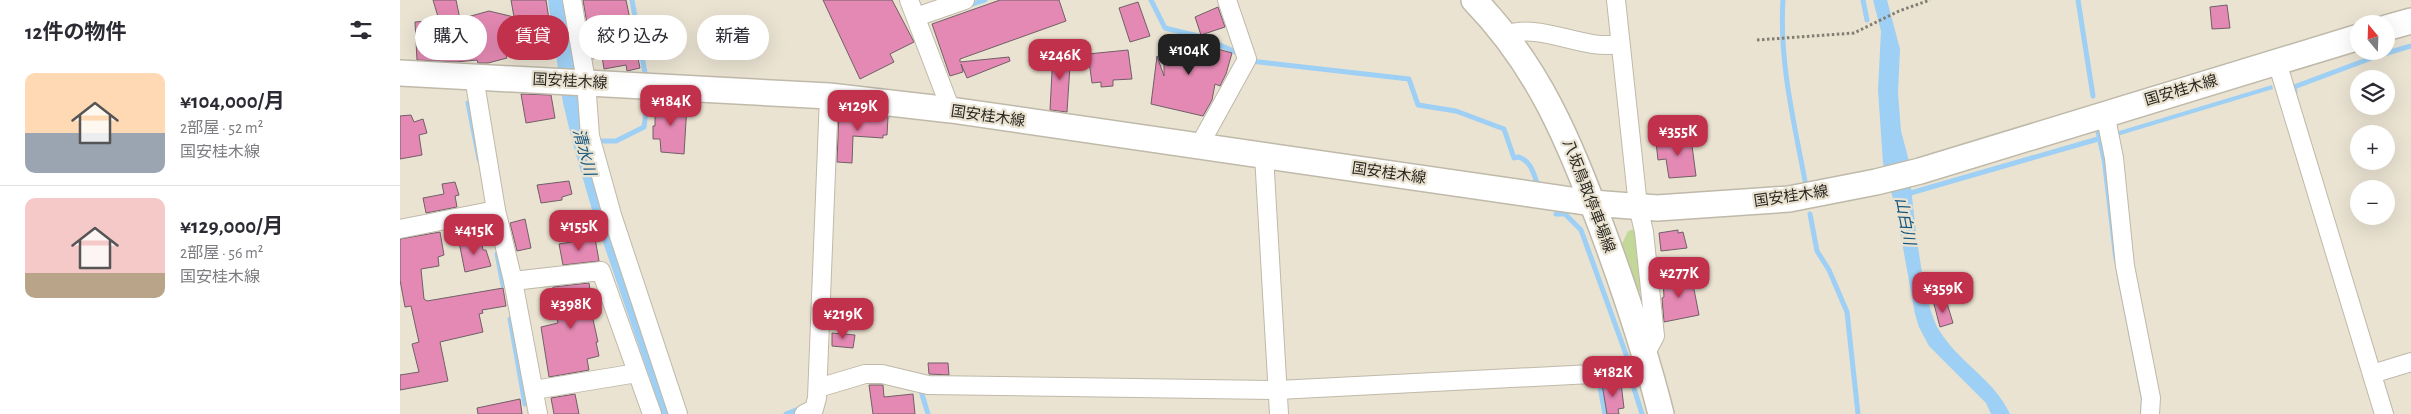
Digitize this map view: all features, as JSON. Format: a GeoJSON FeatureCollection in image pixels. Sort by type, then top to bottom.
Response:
{"type":"FeatureCollection","features":[{"type":"Feature","properties":{"kind":"main road","name":"八坂鳥取停車場線"},"geometry":{"type":"LineString","coordinates":[[1474,0],[1505,35],[1525,62],[1556,114],[1592,203],[1648,362],[1661,414]]}},
{"type":"Feature","properties":{"kind":"main road"},"geometry":{"type":"LineString","coordinates":[[2395,25],[2411,21]]}},
{"type":"Feature","properties":{"kind":"main road","name":"国安桂木線"},"geometry":{"type":"LineString","coordinates":[[400,72],[474,77],[575,80],[829,96],[951,110],[1592,203],[1657,208],[1790,199],[1876,182],[1920,171],[2350,40]]}},
{"type":"Feature","properties":{"kind":"street"},"geometry":{"type":"LineString","coordinates":[[572,0],[575,80],[612,215],[678,414]]}},
{"type":"Feature","properties":{"kind":"street"},"geometry":{"type":"LineString","coordinates":[[909,0],[951,110]]}},
{"type":"Feature","properties":{"kind":"street"},"geometry":{"type":"LineString","coordinates":[[916,17],[965,0]]}},
{"type":"Feature","properties":{"kind":"street"},"geometry":{"type":"LineString","coordinates":[[1199,146],[1247,59],[1226,0]]}},
{"type":"Feature","properties":{"kind":"street"},"geometry":{"type":"LineString","coordinates":[[818,388],[865,374],[882,374],[928,385],[1278,390],[1648,362],[1655,336],[1644,232],[1638,206],[1616,0]]}},
{"type":"Feature","properties":{"kind":"street"},"geometry":{"type":"LineString","coordinates":[[1505,35],[1518,31],[1559,37],[1599,46],[1620,44]]}},
{"type":"Feature","properties":{"kind":"street"},"geometry":{"type":"LineString","coordinates":[[2277,62],[2384,414]]}},
{"type":"Feature","properties":{"kind":"street"},"geometry":{"type":"LineString","coordinates":[[474,77],[496,210],[513,281],[538,414]]}},
{"type":"Feature","properties":{"kind":"street"},"geometry":{"type":"LineString","coordinates":[[811,412],[818,388],[829,96]]}},
{"type":"Feature","properties":{"kind":"street"},"geometry":{"type":"LineString","coordinates":[[2105,113],[2114,158],[2125,266],[2151,398],[2150,414]]}},
{"type":"Feature","properties":{"kind":"street"},"geometry":{"type":"LineString","coordinates":[[1264,155],[1279,414]]}},
{"type":"Feature","properties":{"kind":"street"},"geometry":{"type":"LineString","coordinates":[[400,229],[496,210]]}},
{"type":"Feature","properties":{"kind":"street"},"geometry":{"type":"LineString","coordinates":[[513,281],[601,271],[652,414]]}},
{"type":"Feature","properties":{"kind":"street"},"geometry":{"type":"LineString","coordinates":[[2372,374],[2411,362]]}},
{"type":"Feature","properties":{"kind":"street"},"geometry":{"type":"LineString","coordinates":[[534,390],[637,372]]}},
{"type":"Feature","properties":{"kind":"path"},"geometry":{"type":"LineString","coordinates":[[1757,40],[1854,32],[1930,0]]}},
{"type":"Feature","properties":{"kind":"green space"},"geometry":{"type":"Polygon","coordinates":[[[1638,228],[1646,289],[1636,293],[1620,248],[1628,231],[1638,228]]]}},
{"type":"Feature","properties":{"kind":"water"},"geometry":{"type":"Polygon","coordinates":[[[548,0],[566,0],[568,15],[550,15],[548,0]]]}},
{"type":"Feature","properties":{"kind":"water","name":"山白川"},"geometry":{"type":"Polygon","coordinates":[[[1873,0],[1887,0],[1900,49],[1898,93],[1901,131],[1913,176],[1914,184],[1911,187],[1917,240],[1933,317],[1947,341],[1986,380],[2010,414],[1991,414],[1986,403],[1929,346],[1919,327],[1896,209],[1883,163],[1878,90],[1881,31],[1873,0]]]}},
{"type":"Feature","properties":{"kind":"water","name":"清水川"},"geometry":{"type":"Polygon","coordinates":[[[569,19],[577,69],[675,414],[662,414],[592,210],[563,103],[557,60],[569,60],[569,19]]]}},
{"type":"Feature","properties":{"kind":"water"},"geometry":{"type":"Polygon","coordinates":[[[2272,85],[2273,89],[2117,136],[2116,132],[2272,85]]]}},
{"type":"Feature","properties":{"kind":"water"},"geometry":{"type":"Polygon","coordinates":[[[2094,125],[2098,125],[2107,162],[2144,400],[2143,414],[2140,414],[2141,399],[2113,256],[2102,162],[2094,125]]]}},
{"type":"Feature","properties":{"kind":"building"},"geometry":{"type":"Polygon","coordinates":[[[433,0],[456,0],[459,15],[438,15],[433,0]]]}},
{"type":"Feature","properties":{"kind":"building"},"geometry":{"type":"Polygon","coordinates":[[[511,0],[546,0],[548,15],[514,15],[511,0]]]}},
{"type":"Feature","properties":{"kind":"building"},"geometry":{"type":"Polygon","coordinates":[[[583,0],[626,0],[629,15],[586,15],[583,0]]]}},
{"type":"Feature","properties":{"kind":"building"},"geometry":{"type":"Polygon","coordinates":[[[823,0],[892,0],[914,42],[890,54],[894,62],[860,79],[823,0]]]}},
{"type":"Feature","properties":{"kind":"building"},"geometry":{"type":"Polygon","coordinates":[[[1000,0],[1059,0],[1066,21],[960,59],[960,62],[1009,57],[1010,61],[967,78],[961,64],[963,72],[950,76],[932,24],[1000,0]]]}},
{"type":"Feature","properties":{"kind":"building"},"geometry":{"type":"Polygon","coordinates":[[[1138,2],[1150,36],[1130,42],[1119,8],[1138,2]]]}},
{"type":"Feature","properties":{"kind":"building"},"geometry":{"type":"Polygon","coordinates":[[[2227,5],[2230,28],[2212,29],[2210,7],[2227,5]]]}},
{"type":"Feature","properties":{"kind":"building"},"geometry":{"type":"Polygon","coordinates":[[[1218,7],[1225,27],[1201,35],[1195,17],[1218,7]]]}},
{"type":"Feature","properties":{"kind":"building"},"geometry":{"type":"Polygon","coordinates":[[[489,11],[506,15],[497,15],[497,60],[499,60],[478,63],[477,60],[487,60],[487,15],[474,15],[489,11]]]}},
{"type":"Feature","properties":{"kind":"building"},"geometry":{"type":"Polygon","coordinates":[[[1168,35],[1232,53],[1226,74],[1220,86],[1215,84],[1212,100],[1203,116],[1151,104],[1157,56],[1164,76],[1164,37],[1167,38],[1168,35]]]}},
{"type":"Feature","properties":{"kind":"building"},"geometry":{"type":"Polygon","coordinates":[[[1058,49],[1071,50],[1067,112],[1050,110],[1053,53],[1058,53],[1058,49]]]}},
{"type":"Feature","properties":{"kind":"building"},"geometry":{"type":"Polygon","coordinates":[[[1128,50],[1132,79],[1113,80],[1113,86],[1101,87],[1101,82],[1092,83],[1088,54],[1128,50]]]}},
{"type":"Feature","properties":{"kind":"building"},"geometry":{"type":"Polygon","coordinates":[[[417,60],[477,60],[456,62],[417,60]]]}},
{"type":"Feature","properties":{"kind":"building"},"geometry":{"type":"Polygon","coordinates":[[[603,60],[638,60],[640,68],[627,71],[626,65],[604,69],[603,60]]]}},
{"type":"Feature","properties":{"kind":"building"},"geometry":{"type":"Polygon","coordinates":[[[521,94],[551,95],[555,118],[526,123],[521,94]]]}},
{"type":"Feature","properties":{"kind":"building"},"geometry":{"type":"Polygon","coordinates":[[[655,103],[687,105],[684,154],[661,152],[660,139],[653,139],[655,103]]]}},
{"type":"Feature","properties":{"kind":"building"},"geometry":{"type":"Polygon","coordinates":[[[839,112],[888,117],[887,135],[883,135],[883,138],[853,136],[852,163],[837,162],[839,112]]]}},
{"type":"Feature","properties":{"kind":"building"},"geometry":{"type":"Polygon","coordinates":[[[411,115],[414,122],[423,119],[427,133],[419,135],[422,155],[400,159],[400,116],[411,115]]]}},
{"type":"Feature","properties":{"kind":"building"},"geometry":{"type":"Polygon","coordinates":[[[1691,138],[1696,176],[1669,178],[1666,159],[1658,160],[1656,142],[1691,138]]]}},
{"type":"Feature","properties":{"kind":"building"},"geometry":{"type":"Polygon","coordinates":[[[569,181],[572,194],[562,197],[562,200],[541,203],[537,185],[569,181]]]}},
{"type":"Feature","properties":{"kind":"building"},"geometry":{"type":"Polygon","coordinates":[[[455,182],[459,195],[455,196],[457,207],[426,213],[423,198],[444,194],[442,184],[455,182]]]}},
{"type":"Feature","properties":{"kind":"building"},"geometry":{"type":"Polygon","coordinates":[[[525,219],[531,248],[517,251],[510,223],[525,219]]]}},
{"type":"Feature","properties":{"kind":"building"},"geometry":{"type":"Polygon","coordinates":[[[1678,230],[1678,233],[1683,232],[1687,248],[1661,251],[1659,233],[1678,230]]]}},
{"type":"Feature","properties":{"kind":"building"},"geometry":{"type":"Polygon","coordinates":[[[440,232],[444,255],[438,257],[439,266],[421,269],[424,299],[427,301],[503,288],[506,306],[482,310],[483,313],[479,314],[483,332],[440,342],[448,381],[400,390],[400,375],[419,372],[412,344],[419,342],[411,306],[405,307],[400,280],[400,239],[440,232]]]}},
{"type":"Feature","properties":{"kind":"building"},"geometry":{"type":"Polygon","coordinates":[[[595,238],[599,261],[563,265],[559,244],[595,238]]]}},
{"type":"Feature","properties":{"kind":"building"},"geometry":{"type":"Polygon","coordinates":[[[474,239],[475,245],[482,244],[483,250],[486,250],[491,266],[465,272],[459,242],[474,239]]]}},
{"type":"Feature","properties":{"kind":"building"},"geometry":{"type":"Polygon","coordinates":[[[1679,276],[1680,281],[1692,279],[1699,315],[1664,322],[1663,279],[1679,276]]]}},
{"type":"Feature","properties":{"kind":"building"},"geometry":{"type":"Polygon","coordinates":[[[589,283],[591,296],[598,295],[601,313],[592,315],[599,356],[587,359],[589,370],[549,377],[541,327],[558,323],[550,292],[553,291],[553,287],[589,283]]]}},
{"type":"Feature","properties":{"kind":"building"},"geometry":{"type":"Polygon","coordinates":[[[1946,300],[1953,323],[1940,327],[1934,304],[1946,300]]]}},
{"type":"Feature","properties":{"kind":"building"},"geometry":{"type":"Polygon","coordinates":[[[832,333],[855,335],[853,348],[832,346],[832,333]]]}},
{"type":"Feature","properties":{"kind":"building"},"geometry":{"type":"Polygon","coordinates":[[[928,363],[948,363],[949,375],[929,374],[928,363]]]}},
{"type":"Feature","properties":{"kind":"building"},"geometry":{"type":"Polygon","coordinates":[[[1621,383],[1624,408],[1618,409],[1619,414],[1607,414],[1602,384],[1621,383]]]}},
{"type":"Feature","properties":{"kind":"building"},"geometry":{"type":"Polygon","coordinates":[[[869,385],[883,385],[884,397],[913,394],[915,414],[873,414],[869,385]]]}},
{"type":"Feature","properties":{"kind":"building"},"geometry":{"type":"Polygon","coordinates":[[[575,394],[579,414],[554,414],[551,398],[575,394]]]}},
{"type":"Feature","properties":{"kind":"building"},"geometry":{"type":"Polygon","coordinates":[[[520,399],[522,414],[478,414],[477,408],[520,399]]]}},
{"type":"Feature","properties":{"kind":"waterway"},"geometry":{"type":"LineString","coordinates":[[632,0],[645,73]]}},
{"type":"Feature","properties":{"kind":"waterway"},"geometry":{"type":"LineString","coordinates":[[967,6],[985,0]]}},
{"type":"Feature","properties":{"kind":"waterway"},"geometry":{"type":"LineString","coordinates":[[1151,0],[1165,28],[1202,37],[1240,54]]}},
{"type":"Feature","properties":{"kind":"waterway"},"geometry":{"type":"LineString","coordinates":[[1783,0],[1782,23],[1785,69],[1805,181]]}},
{"type":"Feature","properties":{"kind":"waterway"},"geometry":{"type":"LineString","coordinates":[[1863,0],[1867,20]]}},
{"type":"Feature","properties":{"kind":"waterway"},"geometry":{"type":"LineString","coordinates":[[2078,0],[2093,96]]}},
{"type":"Feature","properties":{"kind":"waterway"},"geometry":{"type":"LineString","coordinates":[[2295,92],[2294,87],[2377,56],[2411,46]]}},
{"type":"Feature","properties":{"kind":"waterway"},"geometry":{"type":"LineString","coordinates":[[1251,61],[1409,79],[1418,105],[1456,111],[1504,129],[1514,158],[1519,157],[1528,164],[1537,183]]}},
{"type":"Feature","properties":{"kind":"waterway","name":"清水川"},"geometry":{"type":"LineString","coordinates":[[596,141],[616,141],[644,127],[648,96]]}},
{"type":"Feature","properties":{"kind":"waterway"},"geometry":{"type":"LineString","coordinates":[[468,103],[479,159]]}},
{"type":"Feature","properties":{"kind":"waterway","name":"山白川"},"geometry":{"type":"LineString","coordinates":[[1907,194],[2098,139]]}},
{"type":"Feature","properties":{"kind":"waterway"},"geometry":{"type":"LineString","coordinates":[[1556,214],[1565,214],[1581,230],[1627,357]]}},
{"type":"Feature","properties":{"kind":"waterway"},"geometry":{"type":"LineString","coordinates":[[1810,214],[1817,251],[1829,270],[1847,312],[1858,414]]}},
{"type":"Feature","properties":{"kind":"waterway"},"geometry":{"type":"LineString","coordinates":[[491,227],[494,239]]}},
{"type":"Feature","properties":{"kind":"waterway"},"geometry":{"type":"LineString","coordinates":[[497,254],[503,285]]}},
{"type":"Feature","properties":{"kind":"waterway"},"geometry":{"type":"LineString","coordinates":[[510,319],[525,404]]}},
{"type":"Feature","properties":{"kind":"waterway"},"geometry":{"type":"LineString","coordinates":[[1599,382],[1605,414]]}},
{"type":"Feature","properties":{"kind":"waterway"},"geometry":{"type":"LineString","coordinates":[[1632,382],[1642,414]]}},
{"type":"Feature","properties":{"kind":"waterway"},"geometry":{"type":"LineString","coordinates":[[921,391],[928,414]]}},
{"type":"Feature","properties":{"kind":"waterway"},"geometry":{"type":"LineString","coordinates":[[786,414],[801,408]]}}]}
